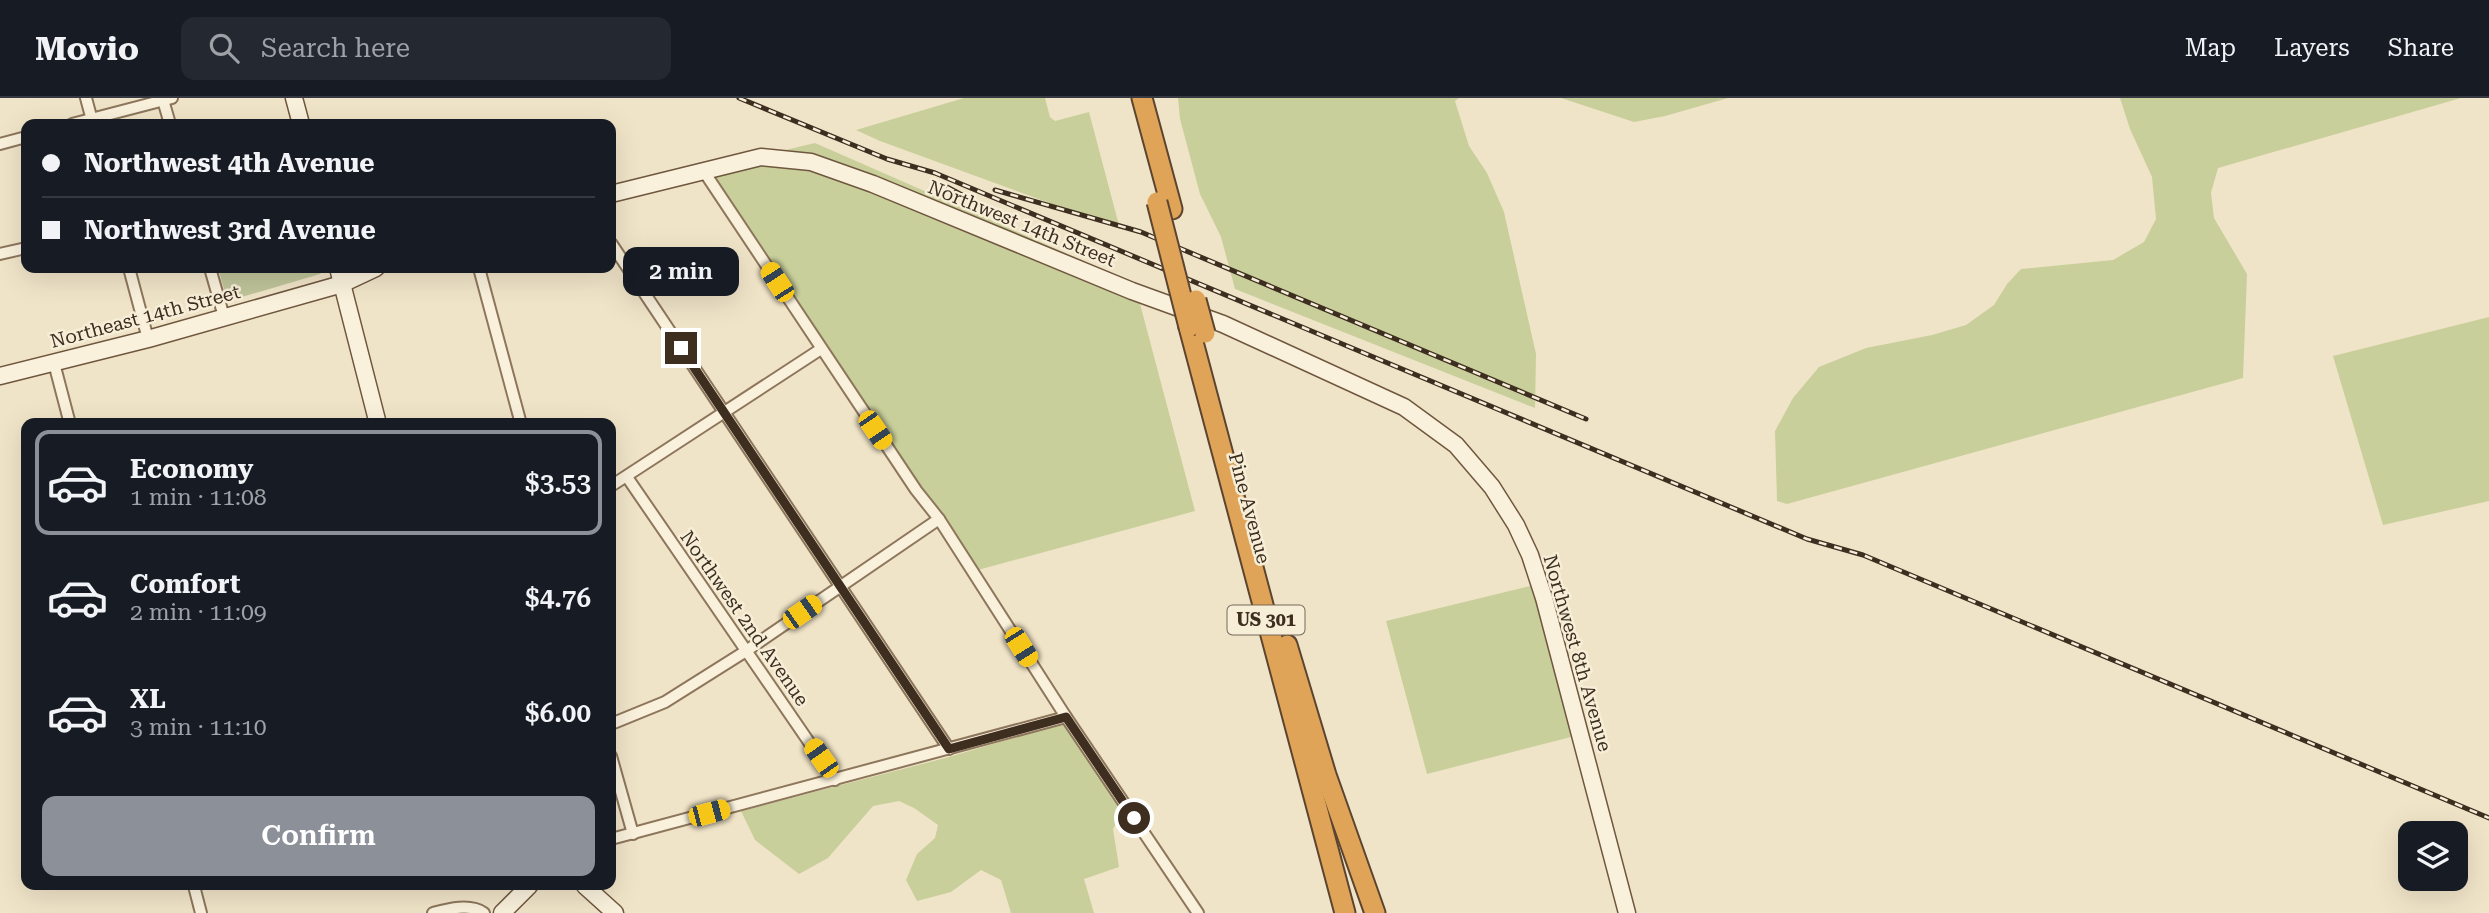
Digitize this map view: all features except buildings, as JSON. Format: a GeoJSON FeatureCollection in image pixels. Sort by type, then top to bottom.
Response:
{"type":"FeatureCollection","features":[{"type":"Feature","properties":{"kind":"highway","name":"Pine Avenue"},"geometry":{"type":"LineString","coordinates":[[1129,98],[1165,206]]}},
{"type":"Feature","properties":{"kind":"highway","name":"Pine Avenue"},"geometry":{"type":"LineString","coordinates":[[1142,98],[1165,206],[1317,777],[1343,911]]}},
{"type":"Feature","properties":{"kind":"highway","name":"Pine Avenue"},"geometry":{"type":"LineString","coordinates":[[1317,777],[1375,913]]}},
{"type":"Feature","properties":{"kind":"street"},"geometry":{"type":"LineString","coordinates":[[86,98],[91,119]]}},
{"type":"Feature","properties":{"kind":"street"},"geometry":{"type":"LineString","coordinates":[[294,98],[300,119]]}},
{"type":"Feature","properties":{"kind":"street"},"geometry":{"type":"LineString","coordinates":[[102,119],[167,99],[169,119]]}},
{"type":"Feature","properties":{"kind":"street"},"geometry":{"type":"LineString","coordinates":[[0,144],[21,138]]}},
{"type":"Feature","properties":{"kind":"street","name":"Northwest 14th Street"},"geometry":{"type":"LineString","coordinates":[[616,193],[761,157],[811,162],[873,184],[1120,286],[1223,324],[1404,407]]}},
{"type":"Feature","properties":{"kind":"street"},"geometry":{"type":"LineString","coordinates":[[704,170],[821,349],[916,490],[939,519],[1066,717],[1198,913]]}},
{"type":"Feature","properties":{"kind":"street"},"geometry":{"type":"LineString","coordinates":[[0,254],[21,249]]}},
{"type":"Feature","properties":{"kind":"street"},"geometry":{"type":"LineString","coordinates":[[616,250],[949,749]]}},
{"type":"Feature","properties":{"kind":"street"},"geometry":{"type":"LineString","coordinates":[[130,273],[148,339]]}},
{"type":"Feature","properties":{"kind":"street"},"geometry":{"type":"LineString","coordinates":[[212,273],[225,317]]}},
{"type":"Feature","properties":{"kind":"street"},"geometry":{"type":"LineString","coordinates":[[480,273],[519,418]]}},
{"type":"Feature","properties":{"kind":"street"},"geometry":{"type":"LineString","coordinates":[[340,276],[376,418]]}},
{"type":"Feature","properties":{"kind":"street","name":"Northeast 14th Street"},"geometry":{"type":"LineString","coordinates":[[0,376],[225,317],[340,276]]}},
{"type":"Feature","properties":{"kind":"street"},"geometry":{"type":"LineString","coordinates":[[616,483],[821,349]]}},
{"type":"Feature","properties":{"kind":"street"},"geometry":{"type":"LineString","coordinates":[[54,363],[69,418]]}},
{"type":"Feature","properties":{"kind":"street","name":"Northwest 8th Avenue"},"geometry":{"type":"LineString","coordinates":[[1404,407],[1456,445],[1492,487],[1516,525],[1530,555],[1544,598],[1627,913]]}},
{"type":"Feature","properties":{"kind":"street","name":"Northwest 2nd Avenue"},"geometry":{"type":"LineString","coordinates":[[626,477],[835,780]]}},
{"type":"Feature","properties":{"kind":"street"},"geometry":{"type":"LineString","coordinates":[[616,721],[665,702],[746,651],[939,519]]}},
{"type":"Feature","properties":{"kind":"street"},"geometry":{"type":"LineString","coordinates":[[616,838],[1066,717]]}},
{"type":"Feature","properties":{"kind":"street"},"geometry":{"type":"LineString","coordinates":[[616,774],[633,834]]}},
{"type":"Feature","properties":{"kind":"street"},"geometry":{"type":"LineString","coordinates":[[195,890],[201,913]]}},
{"type":"Feature","properties":{"kind":"street"},"geometry":{"type":"LineString","coordinates":[[502,913],[525,890]]}},
{"type":"Feature","properties":{"kind":"street"},"geometry":{"type":"LineString","coordinates":[[589,890],[615,913]]}},
{"type":"Feature","properties":{"kind":"street"},"geometry":{"type":"LineString","coordinates":[[433,913],[477,908],[484,913]]}},
{"type":"Feature","properties":{"kind":"green space"},"geometry":{"type":"Polygon","coordinates":[[[964,98],[1045,98],[1050,117],[1055,121],[1089,112],[1120,229],[856,130],[964,98]]]}},
{"type":"Feature","properties":{"kind":"green space"},"geometry":{"type":"Polygon","coordinates":[[[1178,98],[1459,98],[1455,101],[1469,146],[1487,173],[1504,212],[1536,354],[1535,408],[1235,289],[1221,237],[1200,194],[1180,119],[1178,98]]]}},
{"type":"Feature","properties":{"kind":"green space"},"geometry":{"type":"Polygon","coordinates":[[[1561,98],[1728,98],[1634,122],[1561,98]]]}},
{"type":"Feature","properties":{"kind":"green space"},"geometry":{"type":"Polygon","coordinates":[[[2120,98],[2461,98],[2218,168],[2211,193],[2214,218],[2247,274],[2243,378],[1787,504],[1777,501],[1775,431],[1793,398],[1819,367],[1866,348],[1932,335],[1966,325],[1994,305],[2007,284],[2021,269],[2113,260],[2144,242],[2156,219],[2152,177],[2130,129],[2120,98]]]}},
{"type":"Feature","properties":{"kind":"green space"},"geometry":{"type":"Polygon","coordinates":[[[815,143],[1134,283],[1135,286],[777,152],[815,143]]]}},
{"type":"Feature","properties":{"kind":"green space"},"geometry":{"type":"Polygon","coordinates":[[[762,163],[811,167],[1139,300],[1195,511],[978,570],[713,174],[762,163]]]}},
{"type":"Feature","properties":{"kind":"green space"},"geometry":{"type":"Polygon","coordinates":[[[219,273],[321,273],[235,299],[226,296],[219,273]]]}},
{"type":"Feature","properties":{"kind":"green space"},"geometry":{"type":"Polygon","coordinates":[[[2489,317],[2489,501],[2383,525],[2333,356],[2489,317]]]}},
{"type":"Feature","properties":{"kind":"green space"},"geometry":{"type":"Polygon","coordinates":[[[1534,585],[1575,736],[1427,774],[1386,621],[1534,585]]]}},
{"type":"Feature","properties":{"kind":"green space"},"geometry":{"type":"Polygon","coordinates":[[[1064,723],[1123,812],[1113,829],[1119,867],[1084,879],[1094,913],[1011,913],[1001,880],[981,870],[951,892],[917,901],[906,880],[917,854],[935,838],[938,825],[899,801],[873,806],[828,858],[799,874],[755,840],[741,811],[949,757],[1064,723]]]}},
{"type":"Feature","properties":{"kind":"railway"},"geometry":{"type":"LineString","coordinates":[[739,98],[887,159],[935,173],[1807,539],[1863,555],[2489,818]]}},
{"type":"Feature","properties":{"kind":"railway"},"geometry":{"type":"LineString","coordinates":[[947,187],[990,210]]}},
{"type":"Feature","properties":{"kind":"railway"},"geometry":{"type":"LineString","coordinates":[[995,190],[1141,232],[1586,419]]}},
{"type":"Feature","properties":{"kind":"route"},"geometry":{"type":"LineString","coordinates":[[681,348],[949,749],[1066,717],[1134,818]]}}]}
